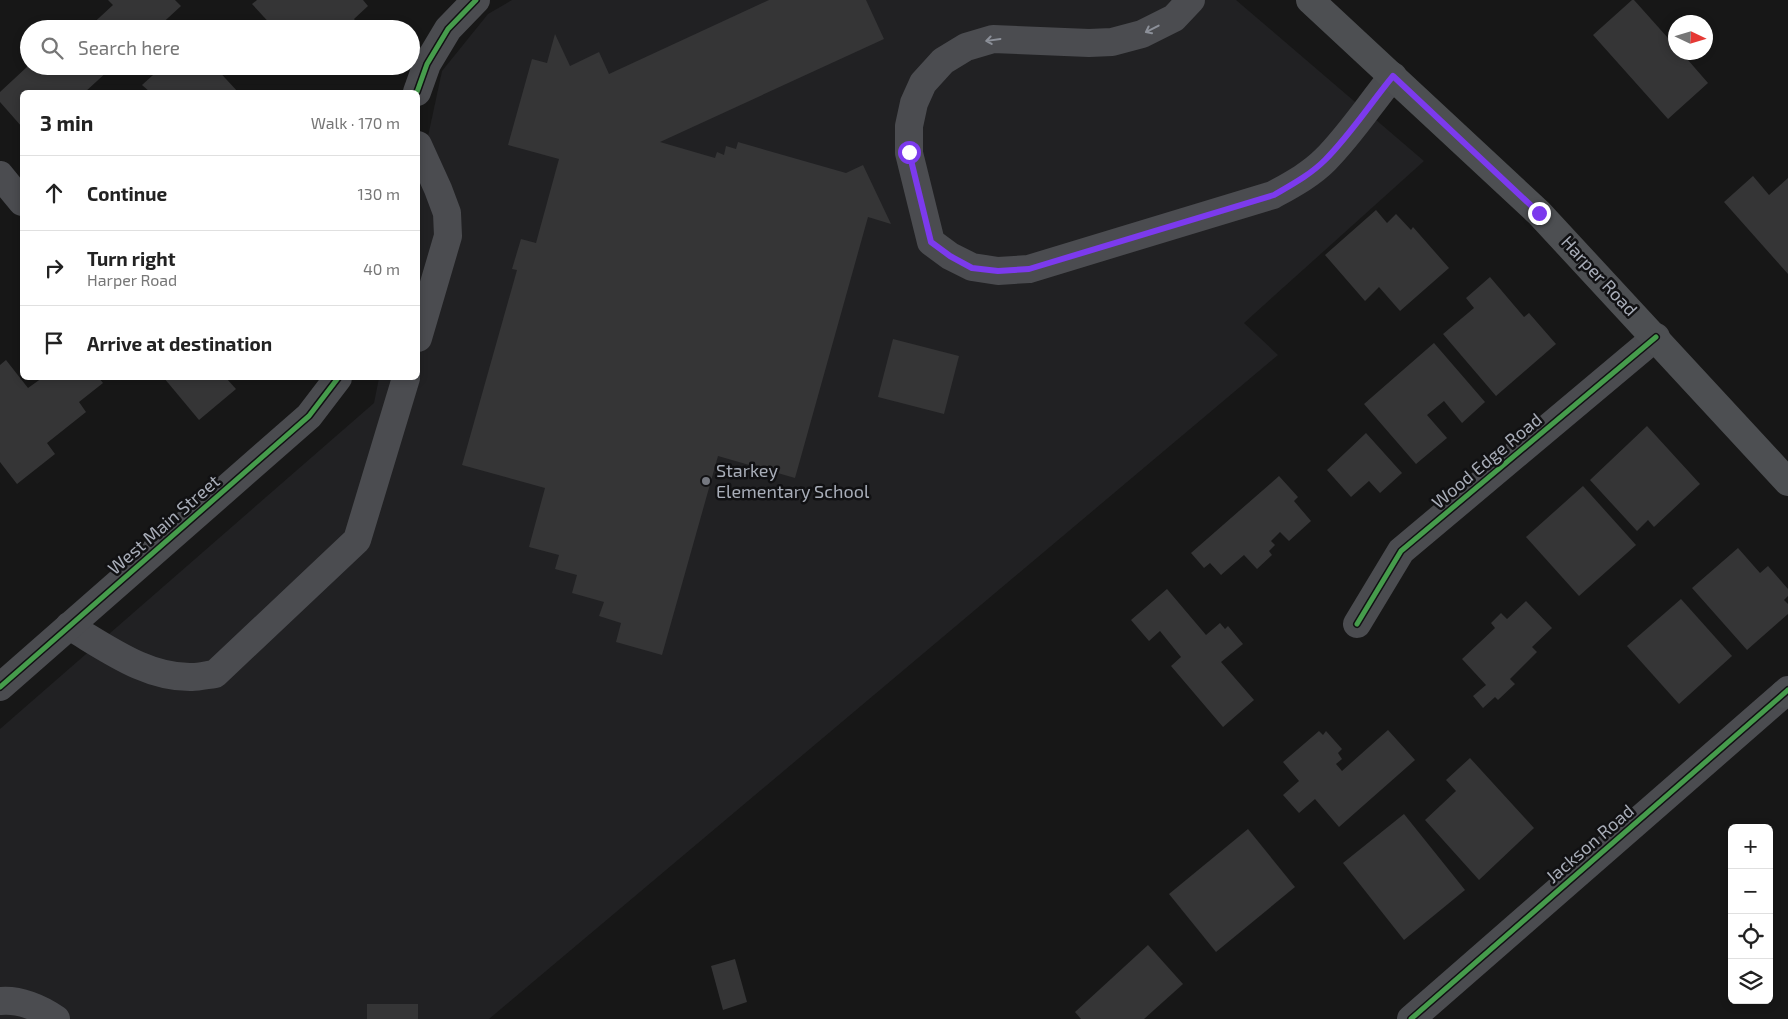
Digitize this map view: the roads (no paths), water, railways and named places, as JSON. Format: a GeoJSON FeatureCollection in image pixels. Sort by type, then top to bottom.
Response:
{"type":"FeatureCollection","features":[{"type":"Feature","properties":{"kind":"main road","name":"Harper Road"},"geometry":{"type":"LineString","coordinates":[[1310,0],[1539,213],[1656,337],[1788,482]]}},
{"type":"Feature","properties":{"kind":"street"},"geometry":{"type":"LineString","coordinates":[[418,90],[427,64],[448,29],[476,0]]}},
{"type":"Feature","properties":{"kind":"street"},"geometry":{"type":"LineString","coordinates":[[1191,0],[1174,18],[1142,34],[1112,42],[1089,43],[993,39],[966,47],[944,61],[923,83],[914,103],[908,126],[909,152],[931,242],[950,256],[972,268],[998,271],[1029,269],[1274,195],[1304,177],[1324,161],[1340,144],[1393,76]]}},
{"type":"Feature","properties":{"kind":"street"},"geometry":{"type":"LineString","coordinates":[[420,149],[447,213],[448,236],[420,331]]}},
{"type":"Feature","properties":{"kind":"street"},"geometry":{"type":"LineString","coordinates":[[0,176],[20,200]]}},
{"type":"Feature","properties":{"kind":"street","name":"Wood Edge Road"},"geometry":{"type":"LineString","coordinates":[[1358,624],[1401,551],[1656,337]]}},
{"type":"Feature","properties":{"kind":"street","name":"West Main Street"},"geometry":{"type":"LineString","coordinates":[[0,687],[309,416],[336,380]]}},
{"type":"Feature","properties":{"kind":"street"},"geometry":{"type":"LineString","coordinates":[[69,626],[140,666],[168,674],[192,677],[215,674],[357,540],[405,380]]}},
{"type":"Feature","properties":{"kind":"street","name":"Jackson Road"},"geometry":{"type":"LineString","coordinates":[[1412,1019],[1787,692]]}},
{"type":"Feature","properties":{"kind":"street"},"geometry":{"type":"LineString","coordinates":[[0,1001],[10,1000],[43,1010],[56,1019]]}},
{"type":"Feature","properties":{"kind":"place","name":"Starkey Elementary School"},"geometry":{"type":"Point","coordinates":[706,481]}}]}
